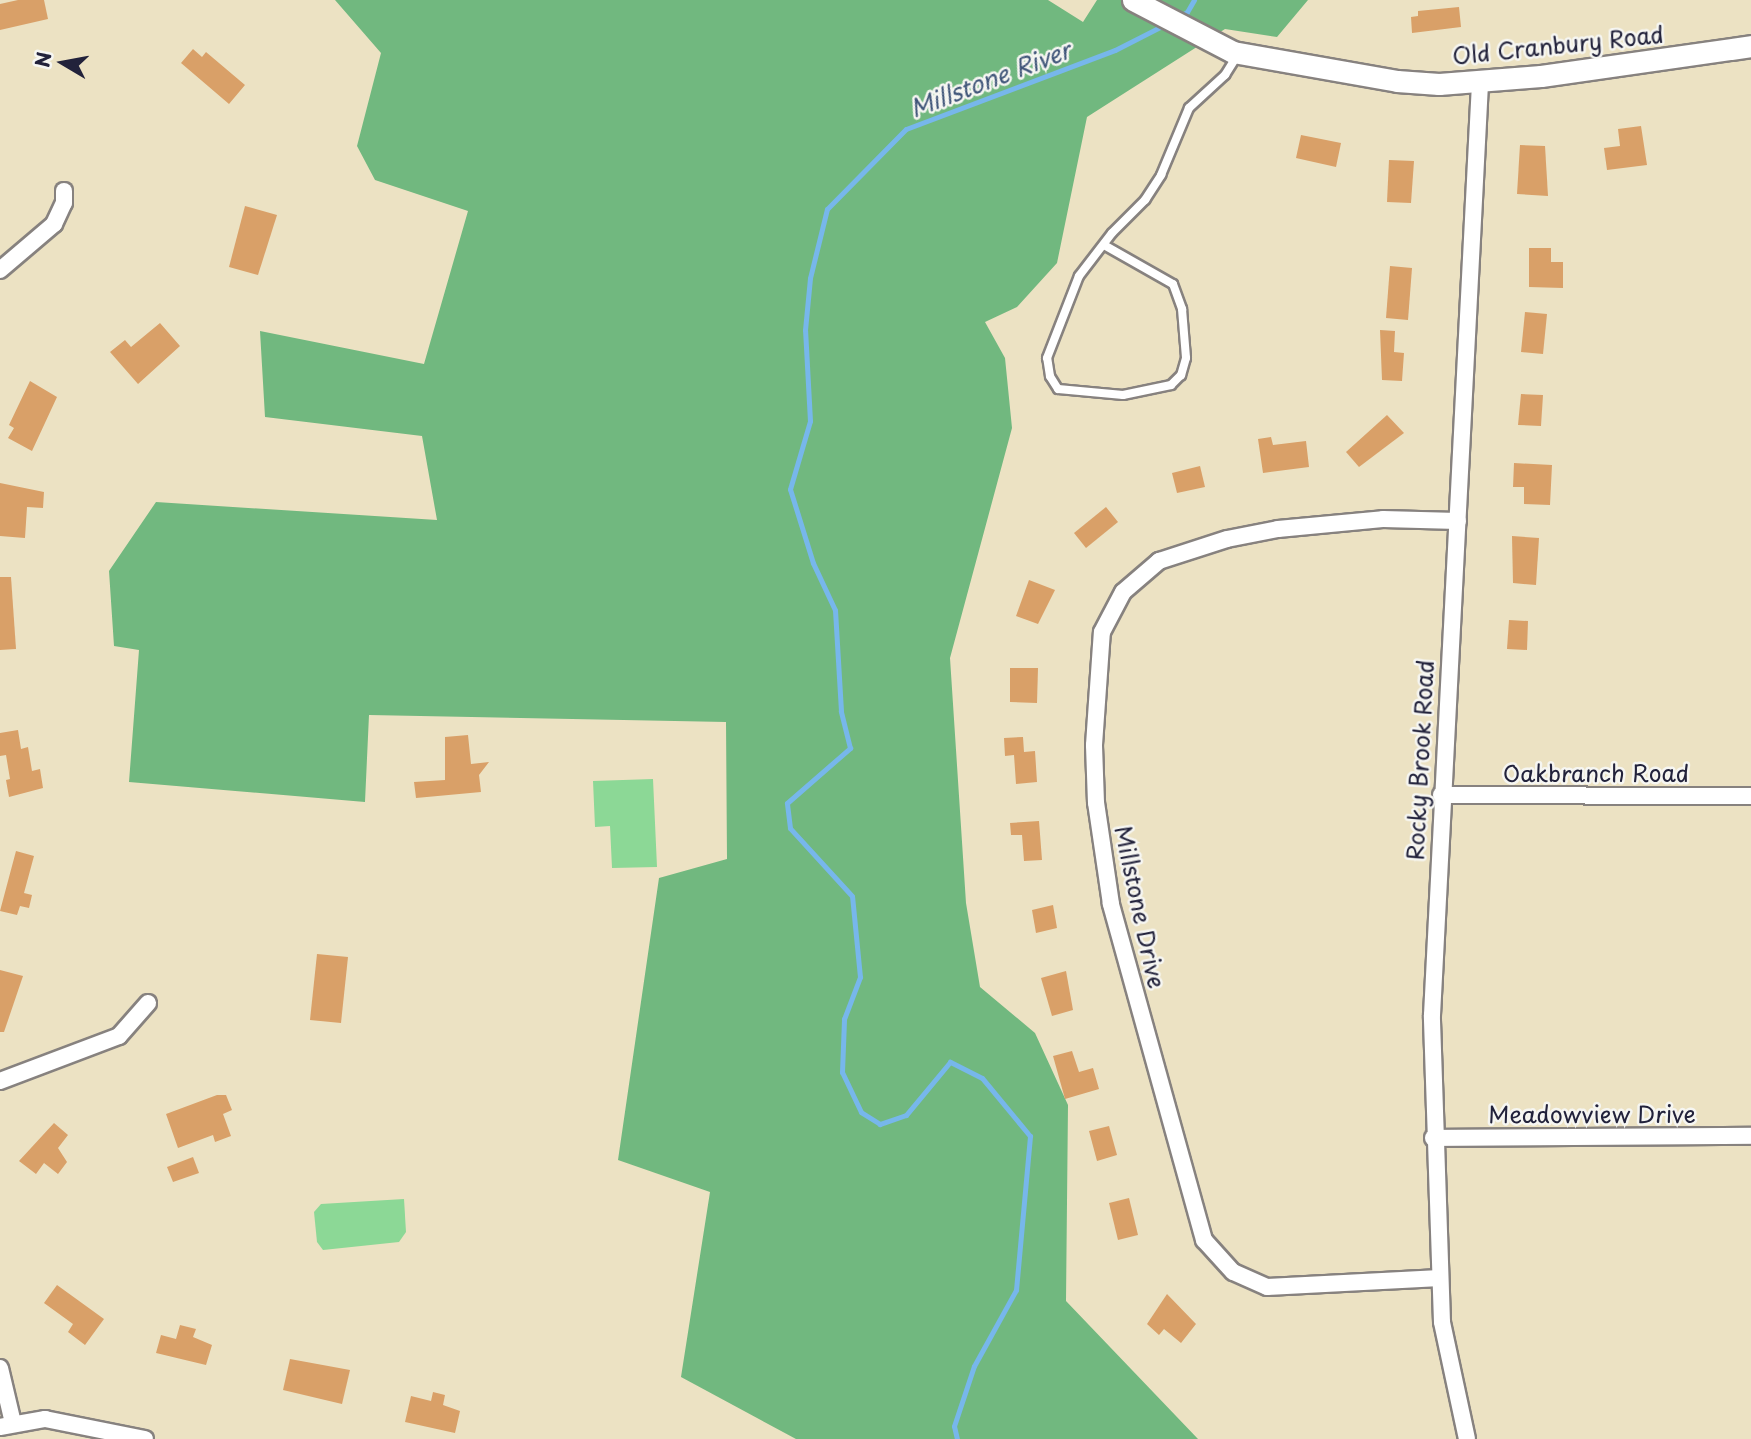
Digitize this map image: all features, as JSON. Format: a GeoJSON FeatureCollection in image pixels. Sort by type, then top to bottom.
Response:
{"type":"FeatureCollection","features":[{"type":"Feature","properties":{"kind":"street","name":"Old Cranbury Road"},"geometry":{"type":"LineString","coordinates":[[1141,5],[1196,37],[1238,54],[1398,81],[1480,82],[1615,68],[1751,46]]}},
{"type":"Feature","properties":{"kind":"street","name":"Rocky Brook Road"},"geometry":{"type":"LineString","coordinates":[[1467,1439],[1448,1366],[1440,1278],[1433,1138],[1432,1002],[1480,82]]}},
{"type":"Feature","properties":{"kind":"street"},"geometry":{"type":"LineString","coordinates":[[0,270],[54,224],[64,203],[64,191]]}},
{"type":"Feature","properties":{"kind":"street","name":"Millstone Drive"},"geometry":{"type":"LineString","coordinates":[[1440,1278],[1267,1287],[1233,1272],[1204,1240],[1111,904],[1099,828],[1094,745],[1102,632],[1123,593],[1159,561],[1227,539],[1278,529],[1383,519],[1458,521]]}},
{"type":"Feature","properties":{"kind":"street","name":"Oakbranch Road"},"geometry":{"type":"LineString","coordinates":[[1441,795],[1751,796]]}},
{"type":"Feature","properties":{"kind":"street"},"geometry":{"type":"LineString","coordinates":[[0,1081],[119,1035],[148,1003]]}},
{"type":"Feature","properties":{"kind":"street","name":"Meadowview Drive"},"geometry":{"type":"LineString","coordinates":[[1433,1138],[1751,1136]]}},
{"type":"Feature","properties":{"kind":"street"},"geometry":{"type":"LineString","coordinates":[[0,1368],[7,1425],[46,1419],[145,1439]]}},
{"type":"Feature","properties":{"kind":"lane"},"geometry":{"type":"LineString","coordinates":[[1104,246],[1173,284],[1182,309],[1186,358],[1181,375],[1171,385],[1153,392],[1097,396],[1058,389],[1050,376],[1047,358],[1061,315],[1079,276],[1161,175],[1189,108],[1225,75],[1238,54]]}},
{"type":"Feature","properties":{"kind":"green space"},"geometry":{"type":"Polygon","coordinates":[[[335,0],[1048,0],[1083,22],[1097,0],[1308,0],[1277,37],[1225,29],[1087,117],[1057,263],[1017,307],[985,322],[1005,358],[1012,428],[950,658],[966,903],[980,987],[1035,1033],[1068,1105],[1066,1301],[1198,1439],[796,1439],[681,1377],[710,1192],[618,1160],[659,878],[727,859],[726,722],[369,715],[365,802],[129,782],[139,650],[114,646],[109,571],[156,502],[437,520],[422,436],[265,417],[260,331],[424,364],[468,211],[375,180],[357,146],[381,53],[335,0]]]}},
{"type":"Feature","properties":{"kind":"green space"},"geometry":{"type":"Polygon","coordinates":[[[653,779],[657,867],[612,868],[610,826],[595,827],[593,781],[653,779]]]}},
{"type":"Feature","properties":{"kind":"green space"},"geometry":{"type":"Polygon","coordinates":[[[404,1199],[406,1232],[399,1242],[323,1250],[317,1242],[314,1212],[321,1204],[404,1199]]]}},
{"type":"Feature","properties":{"kind":"building"},"geometry":{"type":"Polygon","coordinates":[[[18,0],[44,0],[48,19],[0,30],[0,4],[18,0]]]}},
{"type":"Feature","properties":{"kind":"building"},"geometry":{"type":"Polygon","coordinates":[[[1459,7],[1461,27],[1412,33],[1411,17],[1418,16],[1418,11],[1459,7]]]}},
{"type":"Feature","properties":{"kind":"building"},"geometry":{"type":"Polygon","coordinates":[[[193,49],[202,57],[206,52],[245,85],[229,104],[181,63],[193,49]]]}},
{"type":"Feature","properties":{"kind":"building"},"geometry":{"type":"Polygon","coordinates":[[[1641,126],[1647,165],[1607,170],[1604,148],[1620,146],[1618,129],[1641,126]]]}},
{"type":"Feature","properties":{"kind":"building"},"geometry":{"type":"Polygon","coordinates":[[[1301,135],[1341,143],[1336,167],[1296,158],[1301,135]]]}},
{"type":"Feature","properties":{"kind":"building"},"geometry":{"type":"Polygon","coordinates":[[[1520,145],[1545,146],[1548,196],[1517,194],[1520,145]]]}},
{"type":"Feature","properties":{"kind":"building"},"geometry":{"type":"Polygon","coordinates":[[[1389,160],[1414,161],[1411,203],[1387,202],[1389,160]]]}},
{"type":"Feature","properties":{"kind":"building"},"geometry":{"type":"Polygon","coordinates":[[[245,206],[277,215],[258,275],[229,267],[245,206]]]}},
{"type":"Feature","properties":{"kind":"building"},"geometry":{"type":"Polygon","coordinates":[[[1529,248],[1551,248],[1551,262],[1563,262],[1563,288],[1529,287],[1529,248]]]}},
{"type":"Feature","properties":{"kind":"building"},"geometry":{"type":"Polygon","coordinates":[[[1390,266],[1412,268],[1408,320],[1386,318],[1390,266]]]}},
{"type":"Feature","properties":{"kind":"building"},"geometry":{"type":"Polygon","coordinates":[[[1525,312],[1547,314],[1543,354],[1521,352],[1525,312]]]}},
{"type":"Feature","properties":{"kind":"building"},"geometry":{"type":"Polygon","coordinates":[[[160,323],[180,346],[138,384],[110,352],[125,340],[131,347],[160,323]]]}},
{"type":"Feature","properties":{"kind":"building"},"geometry":{"type":"Polygon","coordinates":[[[1380,330],[1395,331],[1394,352],[1404,353],[1402,381],[1382,380],[1380,330]]]}},
{"type":"Feature","properties":{"kind":"building"},"geometry":{"type":"Polygon","coordinates":[[[30,381],[57,397],[32,451],[8,438],[14,428],[9,425],[30,381]]]}},
{"type":"Feature","properties":{"kind":"building"},"geometry":{"type":"Polygon","coordinates":[[[1521,394],[1543,395],[1541,426],[1518,425],[1521,394]]]}},
{"type":"Feature","properties":{"kind":"building"},"geometry":{"type":"Polygon","coordinates":[[[1387,415],[1404,433],[1359,467],[1346,452],[1387,415]]]}},
{"type":"Feature","properties":{"kind":"building"},"geometry":{"type":"Polygon","coordinates":[[[1271,437],[1273,445],[1306,441],[1309,467],[1263,473],[1258,439],[1271,437]]]}},
{"type":"Feature","properties":{"kind":"building"},"geometry":{"type":"Polygon","coordinates":[[[1514,463],[1552,465],[1550,505],[1524,504],[1524,487],[1513,487],[1514,463]]]}},
{"type":"Feature","properties":{"kind":"building"},"geometry":{"type":"Polygon","coordinates":[[[1200,466],[1205,487],[1177,493],[1172,473],[1200,466]]]}},
{"type":"Feature","properties":{"kind":"building"},"geometry":{"type":"Polygon","coordinates":[[[0,483],[44,492],[43,508],[27,507],[25,538],[0,536],[0,483]]]}},
{"type":"Feature","properties":{"kind":"building"},"geometry":{"type":"Polygon","coordinates":[[[1106,507],[1118,522],[1086,548],[1074,533],[1106,507]]]}},
{"type":"Feature","properties":{"kind":"building"},"geometry":{"type":"Polygon","coordinates":[[[1512,536],[1539,538],[1536,585],[1513,583],[1512,536]]]}},
{"type":"Feature","properties":{"kind":"building"},"geometry":{"type":"Polygon","coordinates":[[[0,577],[11,577],[16,649],[0,650],[0,577]]]}},
{"type":"Feature","properties":{"kind":"building"},"geometry":{"type":"Polygon","coordinates":[[[1029,580],[1055,590],[1038,624],[1016,616],[1029,580]]]}},
{"type":"Feature","properties":{"kind":"building"},"geometry":{"type":"Polygon","coordinates":[[[1509,620],[1528,621],[1527,650],[1507,649],[1509,620]]]}},
{"type":"Feature","properties":{"kind":"building"},"geometry":{"type":"Polygon","coordinates":[[[1010,668],[1038,668],[1037,703],[1010,702],[1010,668]]]}},
{"type":"Feature","properties":{"kind":"building"},"geometry":{"type":"Polygon","coordinates":[[[18,730],[21,749],[28,747],[32,771],[40,769],[43,788],[9,797],[6,780],[10,779],[6,755],[0,756],[0,733],[18,730]]]}},
{"type":"Feature","properties":{"kind":"building"},"geometry":{"type":"Polygon","coordinates":[[[468,735],[471,764],[489,762],[479,775],[481,792],[416,798],[414,782],[445,780],[445,737],[468,735]]]}},
{"type":"Feature","properties":{"kind":"building"},"geometry":{"type":"Polygon","coordinates":[[[1023,737],[1024,752],[1035,751],[1037,782],[1016,784],[1014,755],[1005,756],[1004,738],[1023,737]]]}},
{"type":"Feature","properties":{"kind":"building"},"geometry":{"type":"Polygon","coordinates":[[[1039,821],[1042,860],[1024,861],[1022,835],[1011,835],[1010,823],[1039,821]]]}},
{"type":"Feature","properties":{"kind":"building"},"geometry":{"type":"Polygon","coordinates":[[[16,851],[34,856],[24,893],[32,895],[29,908],[20,906],[17,915],[0,911],[16,851]]]}},
{"type":"Feature","properties":{"kind":"building"},"geometry":{"type":"Polygon","coordinates":[[[1053,905],[1057,928],[1036,933],[1032,910],[1053,905]]]}},
{"type":"Feature","properties":{"kind":"building"},"geometry":{"type":"Polygon","coordinates":[[[317,954],[348,957],[341,1023],[310,1020],[317,954]]]}},
{"type":"Feature","properties":{"kind":"building"},"geometry":{"type":"Polygon","coordinates":[[[0,970],[23,976],[4,1032],[0,1032],[0,970]]]}},
{"type":"Feature","properties":{"kind":"building"},"geometry":{"type":"Polygon","coordinates":[[[1066,971],[1073,1010],[1052,1016],[1041,978],[1066,971]]]}},
{"type":"Feature","properties":{"kind":"building"},"geometry":{"type":"Polygon","coordinates":[[[1072,1051],[1079,1072],[1093,1068],[1099,1089],[1065,1099],[1053,1056],[1072,1051]]]}},
{"type":"Feature","properties":{"kind":"building"},"geometry":{"type":"Polygon","coordinates":[[[217,1095],[226,1095],[232,1110],[223,1114],[231,1136],[215,1142],[213,1135],[178,1148],[166,1114],[217,1095]]]}},
{"type":"Feature","properties":{"kind":"building"},"geometry":{"type":"Polygon","coordinates":[[[54,1123],[68,1135],[58,1148],[67,1162],[58,1174],[44,1163],[36,1174],[19,1161],[54,1123]]]}},
{"type":"Feature","properties":{"kind":"building"},"geometry":{"type":"Polygon","coordinates":[[[1109,1126],[1117,1155],[1097,1161],[1089,1131],[1109,1126]]]}},
{"type":"Feature","properties":{"kind":"building"},"geometry":{"type":"Polygon","coordinates":[[[193,1157],[199,1173],[173,1182],[167,1167],[193,1157]]]}},
{"type":"Feature","properties":{"kind":"building"},"geometry":{"type":"Polygon","coordinates":[[[1129,1198],[1138,1235],[1118,1240],[1109,1203],[1129,1198]]]}},
{"type":"Feature","properties":{"kind":"building"},"geometry":{"type":"Polygon","coordinates":[[[57,1285],[104,1319],[85,1345],[68,1332],[73,1324],[44,1303],[57,1285]]]}},
{"type":"Feature","properties":{"kind":"building"},"geometry":{"type":"Polygon","coordinates":[[[1167,1294],[1196,1324],[1181,1343],[1164,1329],[1159,1335],[1147,1324],[1167,1294]]]}},
{"type":"Feature","properties":{"kind":"building"},"geometry":{"type":"Polygon","coordinates":[[[180,1325],[196,1329],[193,1337],[212,1345],[206,1365],[156,1353],[161,1335],[176,1339],[180,1325]]]}},
{"type":"Feature","properties":{"kind":"building"},"geometry":{"type":"Polygon","coordinates":[[[290,1359],[350,1370],[342,1404],[283,1390],[290,1359]]]}},
{"type":"Feature","properties":{"kind":"building"},"geometry":{"type":"Polygon","coordinates":[[[433,1392],[445,1395],[443,1405],[460,1411],[455,1433],[405,1422],[411,1396],[431,1401],[433,1392]]]}},
{"type":"Feature","properties":{"kind":"waterway","name":"Millstone River"},"geometry":{"type":"LineString","coordinates":[[1178,17],[1187,12],[1194,0]]}},
{"type":"Feature","properties":{"kind":"waterway","name":"Millstone River"},"geometry":{"type":"LineString","coordinates":[[957,1439],[954,1426],[974,1366],[1016,1290],[1030,1136],[982,1078],[950,1062],[906,1115],[880,1124],[861,1112],[842,1072],[844,1019],[860,977],[852,896],[790,828],[787,803],[850,748],[841,711],[835,610],[813,563],[790,489],[810,421],[805,330],[810,278],[827,209],[906,129],[1115,50],[1166,24]]}}]}
